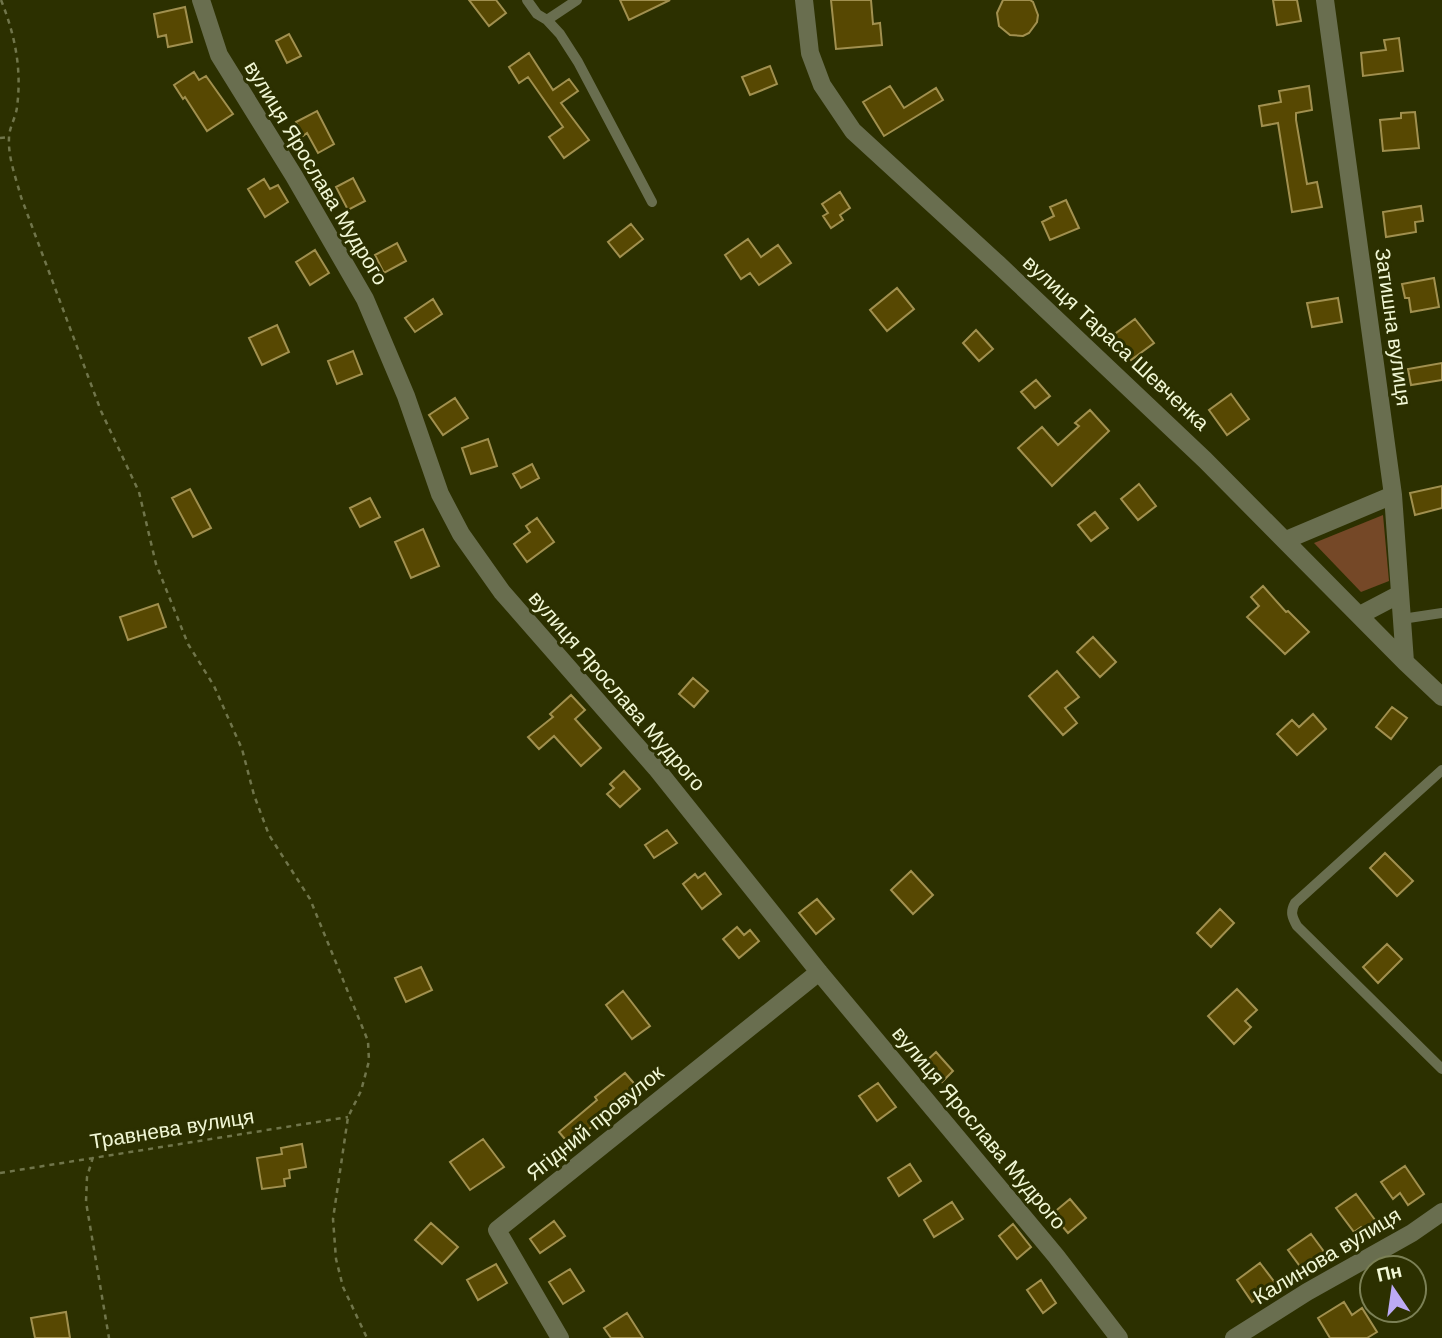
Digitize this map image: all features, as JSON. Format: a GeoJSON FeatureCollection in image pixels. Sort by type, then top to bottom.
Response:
{"type":"FeatureCollection","features":[{"type":"Feature","properties":{"kind":"street","name":"вулиця Ярослава Мудрого"},"geometry":{"type":"LineString","coordinates":[[201,0],[219,55],[294,176],[365,299],[406,396],[440,494],[475,556],[502,592],[656,768],[819,972],[1056,1256],[1119,1338]]}},
{"type":"Feature","properties":{"kind":"street","name":"вулиця Тараса Шевченка"},"geometry":{"type":"LineString","coordinates":[[804,0],[810,53],[818,75],[836,110],[853,131],[1205,460],[1442,697]]}},
{"type":"Feature","properties":{"kind":"street","name":"Затишна вулиця"},"geometry":{"type":"LineString","coordinates":[[1325,0],[1393,495],[1405,662]]}},
{"type":"Feature","properties":{"kind":"street"},"geometry":{"type":"LineString","coordinates":[[1286,540],[1393,495]]}},
{"type":"Feature","properties":{"kind":"street"},"geometry":{"type":"LineString","coordinates":[[1360,615],[1400,594]]}},
{"type":"Feature","properties":{"kind":"street","name":"Ягідний провулок"},"geometry":{"type":"LineString","coordinates":[[560,1338],[497,1230],[819,972]]}},
{"type":"Feature","properties":{"kind":"street","name":"Калинова вулиця"},"geometry":{"type":"LineString","coordinates":[[1234,1338],[1307,1292],[1412,1233],[1442,1212]]}},
{"type":"Feature","properties":{"kind":"lane"},"geometry":{"type":"LineString","coordinates":[[527,0],[559,34],[578,62],[652,202]]}},
{"type":"Feature","properties":{"kind":"lane"},"geometry":{"type":"LineString","coordinates":[[547,20],[576,0]]}},
{"type":"Feature","properties":{"kind":"lane"},"geometry":{"type":"LineString","coordinates":[[1402,619],[1442,613]]}},
{"type":"Feature","properties":{"kind":"lane"},"geometry":{"type":"LineString","coordinates":[[1442,770],[1295,903],[1292,909],[1292,918],[1297,926],[1442,1069]]}},
{"type":"Feature","properties":{"kind":"path"},"geometry":{"type":"LineString","coordinates":[[1,0],[11,24],[18,58],[18,99],[9,137],[11,162],[21,197],[102,411],[139,492],[156,564],[188,644],[214,687],[237,737],[269,835],[310,899],[368,1041],[369,1060],[361,1091],[348,1117],[333,1219],[335,1259],[343,1287],[366,1338]]}},
{"type":"Feature","properties":{"kind":"path"},"geometry":{"type":"LineString","coordinates":[[0,138],[9,137]]}},
{"type":"Feature","properties":{"kind":"path","name":"Травнева вулиця"},"geometry":{"type":"LineString","coordinates":[[0,1173],[348,1117]]}},
{"type":"Feature","properties":{"kind":"path"},"geometry":{"type":"LineString","coordinates":[[93,1157],[87,1177],[86,1202],[109,1338]]}},
{"type":"Feature","properties":{"kind":"shaded area"},"geometry":{"type":"Polygon","coordinates":[[[1383,515],[1389,581],[1361,592],[1314,543],[1383,515]]]}},
{"type":"Feature","properties":{"kind":"building"},"geometry":{"type":"Polygon","coordinates":[[[469,0],[496,0],[506,13],[489,26],[469,0]]]}},
{"type":"Feature","properties":{"kind":"building"},"geometry":{"type":"Polygon","coordinates":[[[620,0],[670,0],[629,20],[620,0]]]}},
{"type":"Feature","properties":{"kind":"building"},"geometry":{"type":"Polygon","coordinates":[[[831,0],[871,0],[873,24],[880,23],[882,45],[836,49],[831,0]]]}},
{"type":"Feature","properties":{"kind":"building"},"geometry":{"type":"Polygon","coordinates":[[[1003,0],[1033,2],[1038,15],[1037,22],[1029,33],[1023,36],[1010,35],[999,26],[997,13],[1003,0]]]}},
{"type":"Feature","properties":{"kind":"building"},"geometry":{"type":"Polygon","coordinates":[[[1273,0],[1297,0],[1301,21],[1277,25],[1273,0]]]}},
{"type":"Feature","properties":{"kind":"building"},"geometry":{"type":"Polygon","coordinates":[[[185,7],[192,42],[168,47],[166,35],[158,37],[154,14],[185,7]]]}},
{"type":"Feature","properties":{"kind":"building"},"geometry":{"type":"Polygon","coordinates":[[[289,34],[301,56],[287,63],[276,41],[289,34]]]}},
{"type":"Feature","properties":{"kind":"building"},"geometry":{"type":"Polygon","coordinates":[[[1399,38],[1403,71],[1363,76],[1361,53],[1386,50],[1384,40],[1399,38]]]}},
{"type":"Feature","properties":{"kind":"building"},"geometry":{"type":"Polygon","coordinates":[[[529,53],[553,90],[569,79],[578,91],[561,103],[589,140],[564,158],[549,137],[563,127],[528,77],[519,83],[509,67],[529,53]]]}},
{"type":"Feature","properties":{"kind":"building"},"geometry":{"type":"Polygon","coordinates":[[[770,66],[777,84],[750,95],[742,77],[770,66]]]}},
{"type":"Feature","properties":{"kind":"building"},"geometry":{"type":"Polygon","coordinates":[[[194,72],[199,80],[206,76],[233,114],[207,131],[174,85],[194,72]]]}},
{"type":"Feature","properties":{"kind":"building"},"geometry":{"type":"Polygon","coordinates":[[[890,86],[904,108],[936,88],[943,100],[884,136],[863,102],[890,86]]]}},
{"type":"Feature","properties":{"kind":"building"},"geometry":{"type":"Polygon","coordinates":[[[1309,86],[1312,110],[1296,113],[1296,120],[1307,184],[1317,182],[1322,207],[1292,212],[1278,123],[1262,126],[1259,106],[1281,102],[1279,91],[1309,86]]]}},
{"type":"Feature","properties":{"kind":"building"},"geometry":{"type":"Polygon","coordinates":[[[317,111],[334,144],[318,153],[307,133],[303,136],[296,122],[317,111]]]}},
{"type":"Feature","properties":{"kind":"building"},"geometry":{"type":"Polygon","coordinates":[[[1415,112],[1419,148],[1383,151],[1380,120],[1401,118],[1401,113],[1415,112]]]}},
{"type":"Feature","properties":{"kind":"building"},"geometry":{"type":"Polygon","coordinates":[[[353,178],[365,201],[348,210],[336,187],[353,178]]]}},
{"type":"Feature","properties":{"kind":"building"},"geometry":{"type":"Polygon","coordinates":[[[264,179],[270,189],[278,185],[288,202],[265,217],[248,189],[264,179]]]}},
{"type":"Feature","properties":{"kind":"building"},"geometry":{"type":"Polygon","coordinates":[[[840,192],[850,208],[840,215],[843,220],[831,228],[823,216],[828,213],[822,204],[840,192]]]}},
{"type":"Feature","properties":{"kind":"building"},"geometry":{"type":"Polygon","coordinates":[[[1066,200],[1079,228],[1050,240],[1042,222],[1054,216],[1050,207],[1066,200]]]}},
{"type":"Feature","properties":{"kind":"building"},"geometry":{"type":"Polygon","coordinates":[[[1421,206],[1423,221],[1415,222],[1416,232],[1386,237],[1383,212],[1421,206]]]}},
{"type":"Feature","properties":{"kind":"building"},"geometry":{"type":"Polygon","coordinates":[[[631,224],[643,239],[620,257],[608,242],[631,224]]]}},
{"type":"Feature","properties":{"kind":"building"},"geometry":{"type":"Polygon","coordinates":[[[748,239],[761,257],[778,245],[791,263],[759,285],[750,273],[741,279],[725,255],[748,239]]]}},
{"type":"Feature","properties":{"kind":"building"},"geometry":{"type":"Polygon","coordinates":[[[397,243],[406,261],[384,273],[375,255],[397,243]]]}},
{"type":"Feature","properties":{"kind":"building"},"geometry":{"type":"Polygon","coordinates":[[[315,250],[329,273],[310,285],[296,262],[315,250]]]}},
{"type":"Feature","properties":{"kind":"building"},"geometry":{"type":"Polygon","coordinates":[[[1434,278],[1439,307],[1411,312],[1409,298],[1405,298],[1402,284],[1434,278]]]}},
{"type":"Feature","properties":{"kind":"building"},"geometry":{"type":"Polygon","coordinates":[[[897,288],[914,309],[887,331],[870,310],[897,288]]]}},
{"type":"Feature","properties":{"kind":"building"},"geometry":{"type":"Polygon","coordinates":[[[1338,298],[1342,322],[1312,327],[1307,303],[1338,298]]]}},
{"type":"Feature","properties":{"kind":"building"},"geometry":{"type":"Polygon","coordinates":[[[433,299],[442,314],[415,332],[405,318],[433,299]]]}},
{"type":"Feature","properties":{"kind":"building"},"geometry":{"type":"Polygon","coordinates":[[[1135,319],[1154,343],[1131,360],[1112,336],[1135,319]]]}},
{"type":"Feature","properties":{"kind":"building"},"geometry":{"type":"Polygon","coordinates":[[[277,325],[289,352],[262,365],[249,338],[277,325]]]}},
{"type":"Feature","properties":{"kind":"building"},"geometry":{"type":"Polygon","coordinates":[[[976,330],[993,349],[979,361],[963,343],[976,330]]]}},
{"type":"Feature","properties":{"kind":"building"},"geometry":{"type":"Polygon","coordinates":[[[353,351],[362,374],[337,384],[328,361],[353,351]]]}},
{"type":"Feature","properties":{"kind":"building"},"geometry":{"type":"Polygon","coordinates":[[[1442,363],[1442,380],[1411,385],[1408,369],[1442,363]]]}},
{"type":"Feature","properties":{"kind":"building"},"geometry":{"type":"Polygon","coordinates":[[[1036,380],[1050,396],[1035,408],[1021,392],[1036,380]]]}},
{"type":"Feature","properties":{"kind":"building"},"geometry":{"type":"Polygon","coordinates":[[[1231,394],[1249,419],[1227,435],[1209,410],[1231,394]]]}},
{"type":"Feature","properties":{"kind":"building"},"geometry":{"type":"Polygon","coordinates":[[[455,398],[468,418],[443,435],[429,415],[455,398]]]}},
{"type":"Feature","properties":{"kind":"building"},"geometry":{"type":"Polygon","coordinates":[[[1090,410],[1109,431],[1052,486],[1018,448],[1042,427],[1058,445],[1079,426],[1075,423],[1090,410]]]}},
{"type":"Feature","properties":{"kind":"building"},"geometry":{"type":"Polygon","coordinates":[[[488,439],[497,466],[471,474],[462,448],[488,439]]]}},
{"type":"Feature","properties":{"kind":"building"},"geometry":{"type":"Polygon","coordinates":[[[532,464],[539,478],[521,488],[513,474],[532,464]]]}},
{"type":"Feature","properties":{"kind":"building"},"geometry":{"type":"Polygon","coordinates":[[[1139,484],[1156,506],[1138,520],[1121,499],[1139,484]]]}},
{"type":"Feature","properties":{"kind":"building"},"geometry":{"type":"Polygon","coordinates":[[[1442,486],[1442,508],[1415,515],[1410,493],[1442,486]]]}},
{"type":"Feature","properties":{"kind":"building"},"geometry":{"type":"Polygon","coordinates":[[[190,489],[211,528],[193,537],[172,498],[190,489]]]}},
{"type":"Feature","properties":{"kind":"building"},"geometry":{"type":"Polygon","coordinates":[[[370,498],[380,517],[360,527],[350,508],[370,498]]]}},
{"type":"Feature","properties":{"kind":"building"},"geometry":{"type":"Polygon","coordinates":[[[1095,512],[1108,528],[1091,541],[1078,525],[1095,512]]]}},
{"type":"Feature","properties":{"kind":"building"},"geometry":{"type":"Polygon","coordinates":[[[537,518],[554,542],[527,562],[514,544],[530,532],[526,526],[537,518]]]}},
{"type":"Feature","properties":{"kind":"building"},"geometry":{"type":"Polygon","coordinates":[[[423,529],[439,566],[411,578],[395,542],[423,529]]]}},
{"type":"Feature","properties":{"kind":"building"},"geometry":{"type":"Polygon","coordinates":[[[1263,586],[1286,612],[1309,632],[1285,654],[1247,617],[1259,606],[1251,597],[1263,586]]]}},
{"type":"Feature","properties":{"kind":"building"},"geometry":{"type":"Polygon","coordinates":[[[158,604],[166,627],[128,640],[120,617],[158,604]]]}},
{"type":"Feature","properties":{"kind":"building"},"geometry":{"type":"Polygon","coordinates":[[[1093,637],[1116,662],[1100,677],[1077,652],[1093,637]]]}},
{"type":"Feature","properties":{"kind":"building"},"geometry":{"type":"Polygon","coordinates":[[[1057,671],[1079,697],[1065,708],[1077,723],[1063,735],[1029,696],[1057,671]]]}},
{"type":"Feature","properties":{"kind":"building"},"geometry":{"type":"Polygon","coordinates":[[[693,678],[708,691],[694,707],[679,694],[693,678]]]}},
{"type":"Feature","properties":{"kind":"building"},"geometry":{"type":"Polygon","coordinates":[[[571,695],[585,710],[575,719],[601,748],[581,766],[554,736],[539,749],[528,737],[553,717],[550,714],[571,695]]]}},
{"type":"Feature","properties":{"kind":"building"},"geometry":{"type":"Polygon","coordinates":[[[1392,707],[1407,718],[1391,739],[1376,727],[1392,707]]]}},
{"type":"Feature","properties":{"kind":"building"},"geometry":{"type":"Polygon","coordinates":[[[1313,714],[1326,729],[1297,755],[1277,734],[1292,720],[1299,727],[1313,714]]]}},
{"type":"Feature","properties":{"kind":"building"},"geometry":{"type":"Polygon","coordinates":[[[624,771],[640,789],[620,807],[607,794],[614,788],[610,784],[624,771]]]}},
{"type":"Feature","properties":{"kind":"building"},"geometry":{"type":"Polygon","coordinates":[[[667,830],[677,843],[654,858],[645,845],[667,830]]]}},
{"type":"Feature","properties":{"kind":"building"},"geometry":{"type":"Polygon","coordinates":[[[1385,853],[1413,881],[1397,896],[1370,868],[1385,853]]]}},
{"type":"Feature","properties":{"kind":"building"},"geometry":{"type":"Polygon","coordinates":[[[911,871],[933,895],[913,914],[891,890],[911,871]]]}},
{"type":"Feature","properties":{"kind":"building"},"geometry":{"type":"Polygon","coordinates":[[[705,873],[721,894],[702,909],[683,884],[695,874],[698,878],[705,873]]]}},
{"type":"Feature","properties":{"kind":"building"},"geometry":{"type":"Polygon","coordinates":[[[817,899],[834,919],[816,934],[799,913],[817,899]]]}},
{"type":"Feature","properties":{"kind":"building"},"geometry":{"type":"Polygon","coordinates":[[[1220,909],[1234,923],[1211,947],[1197,933],[1220,909]]]}},
{"type":"Feature","properties":{"kind":"building"},"geometry":{"type":"Polygon","coordinates":[[[737,927],[744,935],[750,930],[759,941],[739,958],[723,939],[737,927]]]}},
{"type":"Feature","properties":{"kind":"building"},"geometry":{"type":"Polygon","coordinates":[[[1387,944],[1402,959],[1378,983],[1363,967],[1387,944]]]}},
{"type":"Feature","properties":{"kind":"building"},"geometry":{"type":"Polygon","coordinates":[[[421,967],[432,990],[406,1002],[395,978],[421,967]]]}},
{"type":"Feature","properties":{"kind":"building"},"geometry":{"type":"Polygon","coordinates":[[[1237,989],[1257,1010],[1245,1021],[1251,1027],[1234,1044],[1208,1016],[1237,989]]]}},
{"type":"Feature","properties":{"kind":"building"},"geometry":{"type":"Polygon","coordinates":[[[623,991],[650,1026],[632,1039],[606,1005],[623,991]]]}},
{"type":"Feature","properties":{"kind":"building"},"geometry":{"type":"Polygon","coordinates":[[[936,1052],[953,1071],[942,1082],[924,1063],[936,1052]]]}},
{"type":"Feature","properties":{"kind":"building"},"geometry":{"type":"Polygon","coordinates":[[[625,1073],[638,1088],[570,1145],[559,1132],[597,1100],[595,1097],[625,1073]]]}},
{"type":"Feature","properties":{"kind":"building"},"geometry":{"type":"Polygon","coordinates":[[[878,1083],[896,1107],[877,1121],[859,1096],[878,1083]]]}},
{"type":"Feature","properties":{"kind":"building"},"geometry":{"type":"Polygon","coordinates":[[[483,1139],[504,1167],[470,1190],[450,1162],[483,1139]]]}},
{"type":"Feature","properties":{"kind":"building"},"geometry":{"type":"Polygon","coordinates":[[[302,1144],[306,1167],[289,1170],[290,1178],[284,1179],[285,1186],[262,1189],[257,1158],[282,1154],[281,1148],[302,1144]]]}},
{"type":"Feature","properties":{"kind":"building"},"geometry":{"type":"Polygon","coordinates":[[[910,1164],[921,1181],[899,1196],[888,1178],[910,1164]]]}},
{"type":"Feature","properties":{"kind":"building"},"geometry":{"type":"Polygon","coordinates":[[[1405,1166],[1424,1194],[1408,1205],[1400,1193],[1393,1199],[1381,1182],[1405,1166]]]}},
{"type":"Feature","properties":{"kind":"building"},"geometry":{"type":"Polygon","coordinates":[[[1356,1194],[1378,1224],[1366,1233],[1361,1227],[1354,1232],[1336,1208],[1356,1194]]]}},
{"type":"Feature","properties":{"kind":"building"},"geometry":{"type":"Polygon","coordinates":[[[1070,1199],[1086,1218],[1068,1233],[1052,1214],[1070,1199]]]}},
{"type":"Feature","properties":{"kind":"building"},"geometry":{"type":"Polygon","coordinates":[[[952,1202],[963,1219],[934,1237],[924,1220],[952,1202]]]}},
{"type":"Feature","properties":{"kind":"building"},"geometry":{"type":"Polygon","coordinates":[[[554,1221],[565,1236],[540,1253],[530,1239],[554,1221]]]}},
{"type":"Feature","properties":{"kind":"building"},"geometry":{"type":"Polygon","coordinates":[[[431,1223],[458,1247],[442,1264],[415,1240],[431,1223]]]}},
{"type":"Feature","properties":{"kind":"building"},"geometry":{"type":"Polygon","coordinates":[[[1013,1224],[1031,1247],[1017,1259],[999,1236],[1013,1224]]]}},
{"type":"Feature","properties":{"kind":"building"},"geometry":{"type":"Polygon","coordinates":[[[1311,1234],[1325,1253],[1302,1269],[1288,1250],[1311,1234]]]}},
{"type":"Feature","properties":{"kind":"building"},"geometry":{"type":"Polygon","coordinates":[[[1260,1263],[1276,1284],[1252,1302],[1237,1280],[1260,1263]]]}},
{"type":"Feature","properties":{"kind":"building"},"geometry":{"type":"Polygon","coordinates":[[[496,1264],[507,1283],[478,1300],[467,1280],[496,1264]]]}},
{"type":"Feature","properties":{"kind":"building"},"geometry":{"type":"Polygon","coordinates":[[[570,1269],[584,1291],[563,1304],[549,1282],[570,1269]]]}},
{"type":"Feature","properties":{"kind":"building"},"geometry":{"type":"Polygon","coordinates":[[[1041,1280],[1056,1303],[1043,1313],[1027,1290],[1041,1280]]]}},
{"type":"Feature","properties":{"kind":"building"},"geometry":{"type":"Polygon","coordinates":[[[1344,1302],[1352,1315],[1358,1311],[1358,1324],[1372,1324],[1377,1332],[1367,1338],[1330,1338],[1318,1318],[1344,1302]]]}},
{"type":"Feature","properties":{"kind":"building"},"geometry":{"type":"Polygon","coordinates":[[[66,1312],[70,1338],[35,1338],[31,1318],[66,1312]]]}},
{"type":"Feature","properties":{"kind":"building"},"geometry":{"type":"Polygon","coordinates":[[[627,1313],[643,1338],[611,1338],[604,1328],[627,1313]]]}}]}
